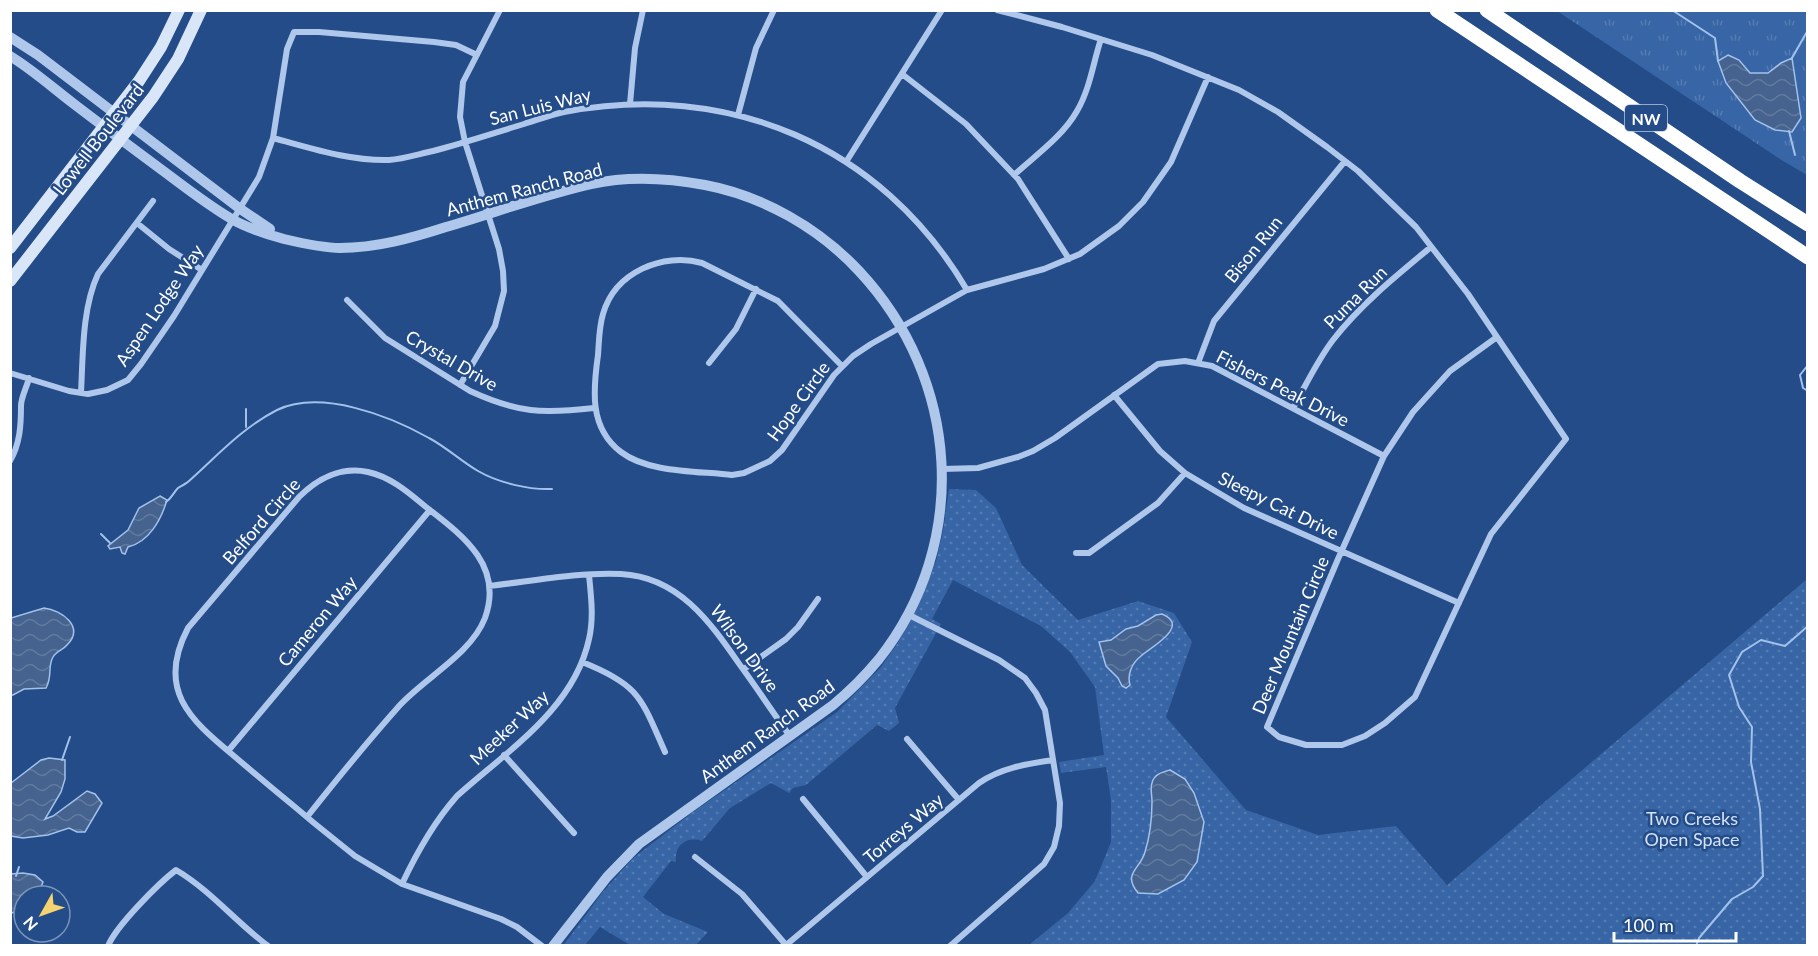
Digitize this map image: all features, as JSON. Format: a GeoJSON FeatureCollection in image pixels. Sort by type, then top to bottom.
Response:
{"type":"FeatureCollection","features":[{"type":"Feature","properties":{"kind":"highway","name":"NW"},"geometry":{"type":"LineString","coordinates":[[1437,10],[1808,257]]}},
{"type":"Feature","properties":{"kind":"highway","name":"NW"},"geometry":{"type":"LineString","coordinates":[[1487,10],[1730,175],[1808,224]]}},
{"type":"Feature","properties":{"kind":"main road","name":"Lowell Boulevard"},"geometry":{"type":"LineString","coordinates":[[10,248],[115,114],[151,64],[179,10]]}},
{"type":"Feature","properties":{"kind":"main road","name":"Lowell Boulevard"},"geometry":{"type":"LineString","coordinates":[[10,281],[153,97],[178,59],[201,10]]}},
{"type":"Feature","properties":{"kind":"street"},"geometry":{"type":"LineString","coordinates":[[460,385],[495,326],[504,291],[500,254],[465,142],[460,117],[463,82],[500,10]]}},
{"type":"Feature","properties":{"kind":"street"},"geometry":{"type":"LineString","coordinates":[[630,104],[635,48],[643,10]]}},
{"type":"Feature","properties":{"kind":"street"},"geometry":{"type":"LineString","coordinates":[[738,115],[756,48],[774,10]]}},
{"type":"Feature","properties":{"kind":"street"},"geometry":{"type":"LineString","coordinates":[[846,162],[942,10]]}},
{"type":"Feature","properties":{"kind":"street"},"geometry":{"type":"LineString","coordinates":[[997,10],[1152,55],[1239,90],[1278,112],[1345,160],[1416,227],[1468,294],[1497,337]]}},
{"type":"Feature","properties":{"kind":"street","name":"Aspen Lodge Way"},"geometry":{"type":"LineString","coordinates":[[10,373],[88,394],[107,390],[128,380],[159,339],[259,177],[273,138],[287,49],[294,32],[434,42],[456,45],[477,55]]}},
{"type":"Feature","properties":{"kind":"street","name":"Anthem Ranch Road"},"geometry":{"type":"LineString","coordinates":[[10,37],[38,55],[239,208],[285,239]]}},
{"type":"Feature","properties":{"kind":"street"},"geometry":{"type":"LineString","coordinates":[[1014,175],[1062,131],[1078,111],[1090,81],[1101,39]]}},
{"type":"Feature","properties":{"kind":"street","name":"Anthem Ranch Road"},"geometry":{"type":"LineString","coordinates":[[10,56],[231,219],[285,239],[336,248],[365,247],[417,236],[594,184],[653,179],[705,185],[746,196],[786,213],[832,244],[876,288],[902,327],[920,363],[935,411],[942,450],[938,521],[921,586],[907,614],[880,657],[834,705],[639,844],[607,877],[553,945]]}},
{"type":"Feature","properties":{"kind":"street"},"geometry":{"type":"LineString","coordinates":[[902,74],[966,124],[1014,175],[1069,259]]}},
{"type":"Feature","properties":{"kind":"street","name":"Hope Circle"},"geometry":{"type":"LineString","coordinates":[[842,366],[787,308],[770,295],[702,263],[690,260],[667,260],[643,268],[630,276],[610,297],[603,314],[594,385],[594,408],[602,427],[621,453],[650,466],[732,475],[744,473],[770,460],[782,450],[842,366],[864,349],[967,290],[1044,269],[1069,259],[1080,254],[1119,226],[1143,202],[1171,162],[1208,77]]}},
{"type":"Feature","properties":{"kind":"street","name":"San Luis Way"},"geometry":{"type":"LineString","coordinates":[[273,138],[367,160],[391,160],[465,142],[561,112],[630,104],[685,105],[738,115],[763,121],[806,139],[846,162],[889,194],[935,241],[967,290]]}},
{"type":"Feature","properties":{"kind":"street","name":"Bison Run"},"geometry":{"type":"LineString","coordinates":[[1198,363],[1214,321],[1345,160]]}},
{"type":"Feature","properties":{"kind":"street"},"geometry":{"type":"LineString","coordinates":[[81,393],[87,309],[92,287],[98,274],[153,201]]}},
{"type":"Feature","properties":{"kind":"street"},"geometry":{"type":"LineString","coordinates":[[137,223],[169,249],[202,270]]}},
{"type":"Feature","properties":{"kind":"street","name":"Puma Run"},"geometry":{"type":"LineString","coordinates":[[1293,408],[1312,370],[1350,320],[1431,247]]}},
{"type":"Feature","properties":{"kind":"street"},"geometry":{"type":"LineString","coordinates":[[709,363],[736,329],[756,289]]}},
{"type":"Feature","properties":{"kind":"street","name":"Crystal Drive"},"geometry":{"type":"LineString","coordinates":[[347,300],[385,338],[460,385],[486,398],[522,410],[560,412],[594,408]]}},
{"type":"Feature","properties":{"kind":"street","name":"Deer Mountain Circle"},"geometry":{"type":"LineString","coordinates":[[1497,337],[1566,438],[1491,534],[1415,696],[1385,723],[1365,736],[1342,745],[1306,745],[1279,737],[1267,727],[1341,551],[1384,456],[1413,412],[1450,370],[1497,337]]}},
{"type":"Feature","properties":{"kind":"street","name":"Fishers Peak Drive"},"geometry":{"type":"LineString","coordinates":[[942,470],[978,468],[1018,457],[1055,438],[1158,364],[1185,361],[1212,366],[1384,456]]}},
{"type":"Feature","properties":{"kind":"street"},"geometry":{"type":"LineString","coordinates":[[10,462],[16,451],[23,414],[21,404],[29,378]]}},
{"type":"Feature","properties":{"kind":"street","name":"Sleepy Cat Drive"},"geometry":{"type":"LineString","coordinates":[[1113,395],[1160,451],[1185,473],[1244,508],[1459,603]]}},
{"type":"Feature","properties":{"kind":"street","name":"Belford Circle"},"geometry":{"type":"LineString","coordinates":[[307,817],[401,705],[469,645],[485,618],[489,603],[489,586],[484,568],[471,544],[395,483],[368,472],[353,471],[325,477],[312,485],[299,497],[202,611],[188,628],[175,660],[175,673],[181,699],[198,725],[307,817],[355,856],[402,884],[518,927],[542,945]]}},
{"type":"Feature","properties":{"kind":"street"},"geometry":{"type":"LineString","coordinates":[[1076,553],[1089,553],[1158,503],[1185,473]]}},
{"type":"Feature","properties":{"kind":"street","name":"Cameron Way"},"geometry":{"type":"LineString","coordinates":[[228,751],[430,510]]}},
{"type":"Feature","properties":{"kind":"street","name":"Wilson Drive"},"geometry":{"type":"LineString","coordinates":[[489,586],[589,575],[636,576],[674,591],[708,620],[790,736]]}},
{"type":"Feature","properties":{"kind":"street","name":"Meeker Way"},"geometry":{"type":"LineString","coordinates":[[402,884],[422,845],[445,809],[457,795],[556,706],[575,679],[582,662],[591,624],[589,575]]}},
{"type":"Feature","properties":{"kind":"street"},"geometry":{"type":"LineString","coordinates":[[744,669],[786,639],[798,627],[818,599]]}},
{"type":"Feature","properties":{"kind":"street"},"geometry":{"type":"LineString","coordinates":[[907,614],[999,660],[1025,678],[1045,710],[1059,803],[1059,826],[1054,847],[1044,864],[950,945]]}},
{"type":"Feature","properties":{"kind":"street"},"geometry":{"type":"LineString","coordinates":[[582,662],[620,680],[638,696],[665,752]]}},
{"type":"Feature","properties":{"kind":"street"},"geometry":{"type":"LineString","coordinates":[[907,739],[959,800]]}},
{"type":"Feature","properties":{"kind":"street"},"geometry":{"type":"LineString","coordinates":[[504,755],[574,833]]}},
{"type":"Feature","properties":{"kind":"street","name":"Torreys Way"},"geometry":{"type":"LineString","coordinates":[[786,945],[992,775],[1006,769],[1053,760]]}},
{"type":"Feature","properties":{"kind":"street"},"geometry":{"type":"LineString","coordinates":[[803,800],[867,877]]}},
{"type":"Feature","properties":{"kind":"street"},"geometry":{"type":"LineString","coordinates":[[695,857],[742,894],[786,945]]}},
{"type":"Feature","properties":{"kind":"street"},"geometry":{"type":"LineString","coordinates":[[108,945],[113,935],[163,880],[176,870],[193,881],[249,932],[268,945]]}},
{"type":"Feature","properties":{"kind":"green space"},"geometry":{"type":"Polygon","coordinates":[[[1557,11],[1807,11],[1807,175],[1783,161],[1557,11]]]}},
{"type":"Feature","properties":{"kind":"green space","name":"Two Creeks Open Space"},"geometry":{"type":"Polygon","coordinates":[[[949,489],[976,490],[996,508],[1022,565],[1078,620],[1138,601],[1174,613],[1192,642],[1166,717],[1246,810],[1318,835],[1396,826],[1447,885],[1807,579],[1807,945],[1029,945],[1068,913],[1095,881],[1111,842],[1111,800],[1106,767],[1061,773],[1059,762],[1104,755],[1095,687],[1070,652],[1041,626],[953,580],[932,619],[941,624],[895,708],[899,723],[889,731],[877,725],[806,785],[793,788],[789,793],[771,783],[730,808],[702,841],[687,841],[679,847],[676,862],[671,861],[643,897],[664,914],[708,932],[696,945],[630,945],[600,927],[585,945],[563,946],[602,893],[632,859],[693,812],[837,712],[881,667],[897,644],[919,604],[936,561],[949,489]]]}},
{"type":"Feature","properties":{"kind":"water"},"geometry":{"type":"Polygon","coordinates":[[[1728,55],[1739,60],[1750,73],[1768,73],[1792,58],[1801,118],[1792,132],[1775,130],[1755,120],[1726,83],[1718,61],[1728,55]]]}},
{"type":"Feature","properties":{"kind":"water"},"geometry":{"type":"Polygon","coordinates":[[[160,496],[167,500],[158,522],[148,535],[128,547],[125,554],[122,553],[120,547],[110,549],[108,546],[128,530],[139,508],[160,496]]]}},
{"type":"Feature","properties":{"kind":"water"},"geometry":{"type":"Polygon","coordinates":[[[44,608],[58,612],[69,620],[74,632],[72,638],[53,657],[46,688],[24,689],[11,695],[11,618],[44,608]]]}},
{"type":"Feature","properties":{"kind":"water"},"geometry":{"type":"Polygon","coordinates":[[[1162,614],[1170,619],[1171,630],[1135,662],[1130,673],[1130,685],[1126,688],[1122,686],[1118,678],[1106,666],[1099,642],[1111,640],[1126,629],[1138,626],[1162,614]]]}},
{"type":"Feature","properties":{"kind":"water"},"geometry":{"type":"Polygon","coordinates":[[[49,758],[65,760],[65,779],[61,792],[45,819],[53,816],[87,791],[95,794],[102,803],[85,832],[77,832],[69,828],[48,835],[23,838],[11,836],[11,783],[41,760],[49,758]]]}},
{"type":"Feature","properties":{"kind":"water"},"geometry":{"type":"Polygon","coordinates":[[[1170,770],[1185,779],[1194,793],[1204,822],[1197,862],[1184,880],[1158,894],[1138,893],[1132,876],[1143,858],[1148,840],[1152,814],[1151,785],[1157,775],[1170,770]]]}},
{"type":"Feature","properties":{"kind":"water"},"geometry":{"type":"Polygon","coordinates":[[[11,874],[35,875],[43,882],[42,884],[12,884],[11,913],[11,874]]]}},
{"type":"Feature","properties":{"kind":"waterway"},"geometry":{"type":"LineString","coordinates":[[1672,10],[1715,38],[1718,61]]}},
{"type":"Feature","properties":{"kind":"waterway"},"geometry":{"type":"LineString","coordinates":[[1792,58],[1808,30]]}},
{"type":"Feature","properties":{"kind":"waterway"},"geometry":{"type":"LineString","coordinates":[[1789,131],[1795,155]]}},
{"type":"Feature","properties":{"kind":"waterway"},"geometry":{"type":"LineString","coordinates":[[1808,365],[1800,375],[1803,388],[1808,391]]}},
{"type":"Feature","properties":{"kind":"waterway"},"geometry":{"type":"LineString","coordinates":[[166,502],[178,488],[264,417],[295,404],[314,402],[355,408],[395,421],[429,438],[472,467],[495,479],[514,485],[552,489]]}},
{"type":"Feature","properties":{"kind":"waterway"},"geometry":{"type":"LineString","coordinates":[[246,409],[246,427]]}},
{"type":"Feature","properties":{"kind":"waterway"},"geometry":{"type":"LineString","coordinates":[[101,534],[110,543]]}},
{"type":"Feature","properties":{"kind":"waterway"},"geometry":{"type":"LineString","coordinates":[[1696,946],[1699,938],[1732,899],[1753,887],[1763,876],[1760,809],[1751,762],[1752,727],[1739,707],[1729,675],[1742,652],[1761,640],[1785,646],[1808,626]]}},
{"type":"Feature","properties":{"kind":"waterway"},"geometry":{"type":"LineString","coordinates":[[62,760],[70,737]]}},
{"type":"Feature","properties":{"kind":"waterway"},"geometry":{"type":"LineString","coordinates":[[16,876],[19,867]]}}]}
